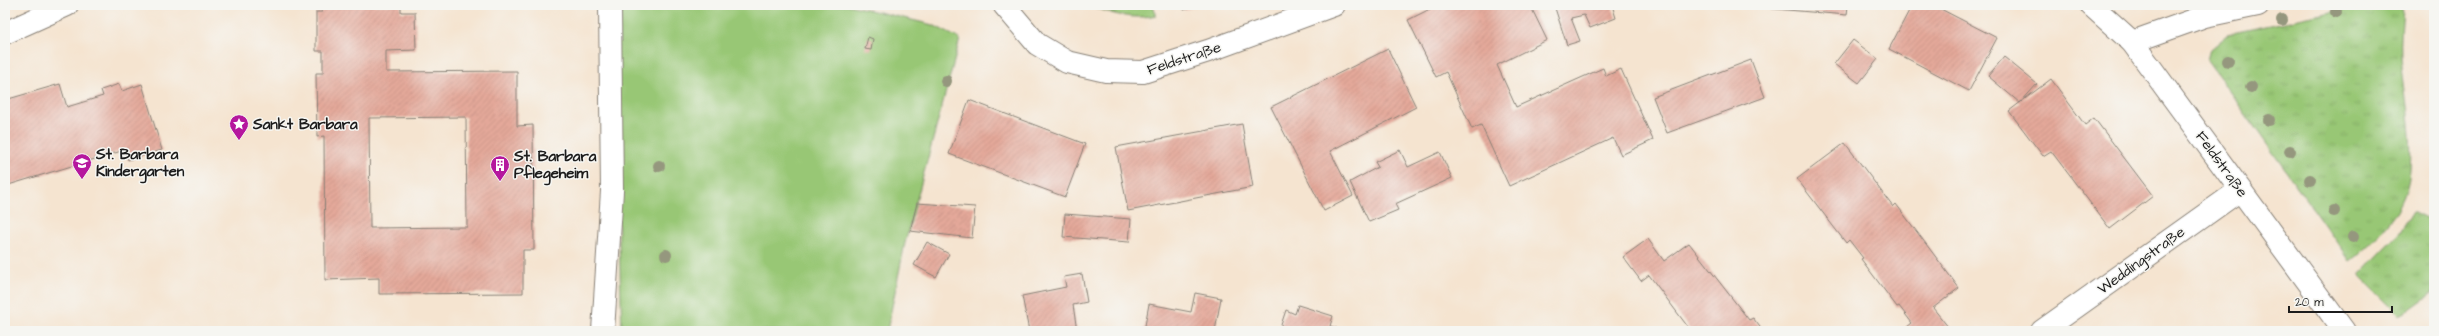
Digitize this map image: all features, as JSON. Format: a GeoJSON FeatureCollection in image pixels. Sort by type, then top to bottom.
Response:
{"type":"FeatureCollection","features":[{"type":"Feature","properties":{"kind":"main road"},"geometry":{"type":"LineString","coordinates":[[5,33],[67,5]]}},
{"type":"Feature","properties":{"kind":"main road"},"geometry":{"type":"LineString","coordinates":[[603,331],[612,191],[610,5]]}},
{"type":"Feature","properties":{"kind":"main road","name":"Feldstraße"},"geometry":{"type":"LineString","coordinates":[[1004,5],[1037,44],[1067,62],[1106,71],[1143,72],[1208,51],[1334,5]]}},
{"type":"Feature","properties":{"kind":"main road","name":"Feldstraße"},"geometry":{"type":"LineString","coordinates":[[2092,5],[2132,42],[2344,331]]}},
{"type":"Feature","properties":{"kind":"main road"},"geometry":{"type":"LineString","coordinates":[[2132,42],[2205,16],[2258,5]]}},
{"type":"Feature","properties":{"kind":"main road","name":"Weddingstraße"},"geometry":{"type":"LineString","coordinates":[[2042,331],[2240,190]]}},
{"type":"Feature","properties":{"kind":"green space"},"geometry":{"type":"Polygon","coordinates":[[[611,5],[849,5],[933,25],[960,39],[905,243],[887,331],[622,331],[611,5]]]}},
{"type":"Feature","properties":{"kind":"green space"},"geometry":{"type":"Polygon","coordinates":[[[1091,5],[1153,5],[1156,15],[1140,17],[1123,16],[1098,9],[1091,5]]]}},
{"type":"Feature","properties":{"kind":"green space"},"geometry":{"type":"Polygon","coordinates":[[[2365,5],[2402,5],[2403,8],[2401,56],[2409,122],[2411,157],[2407,187],[2398,209],[2368,246],[2350,261],[2207,60],[2210,49],[2228,34],[2365,5]]]}},
{"type":"Feature","properties":{"kind":"green space"},"geometry":{"type":"Polygon","coordinates":[[[2412,211],[2434,222],[2434,292],[2400,316],[2359,275],[2396,237],[2412,211]]]}},
{"type":"Feature","properties":{"kind":"building","name":"St. Barbara Pflegeheim"},"geometry":{"type":"Polygon","coordinates":[[[321,5],[401,5],[401,12],[415,12],[416,50],[386,51],[386,72],[517,71],[517,126],[533,125],[534,250],[523,250],[523,293],[379,294],[379,278],[325,280],[324,136],[317,137],[316,73],[323,73],[323,51],[316,51],[316,12],[322,12],[321,5]],[[466,117],[369,118],[370,228],[467,227],[466,117]]]}},
{"type":"Feature","properties":{"kind":"building"},"geometry":{"type":"Polygon","coordinates":[[[1182,5],[1199,5],[1184,10],[1182,5]]]}},
{"type":"Feature","properties":{"kind":"building"},"geometry":{"type":"Polygon","coordinates":[[[1438,5],[1530,5],[1547,40],[1497,65],[1516,107],[1603,68],[1606,76],[1621,69],[1653,140],[1621,155],[1613,138],[1509,186],[1481,125],[1472,129],[1446,72],[1436,77],[1408,20],[1438,5]]]}},
{"type":"Feature","properties":{"kind":"building"},"geometry":{"type":"Polygon","coordinates":[[[1554,5],[1612,5],[1616,18],[1590,28],[1584,15],[1571,18],[1580,41],[1567,45],[1554,5]]]}},
{"type":"Feature","properties":{"kind":"building"},"geometry":{"type":"Polygon","coordinates":[[[1763,5],[1848,5],[1847,15],[1763,8],[1763,5]]]}},
{"type":"Feature","properties":{"kind":"building"},"geometry":{"type":"Polygon","coordinates":[[[1912,5],[1933,5],[1997,38],[1969,91],[1889,49],[1912,5]]]}},
{"type":"Feature","properties":{"kind":"building"},"geometry":{"type":"Polygon","coordinates":[[[868,37],[873,39],[871,50],[865,49],[868,37]]]}},
{"type":"Feature","properties":{"kind":"building"},"geometry":{"type":"Polygon","coordinates":[[[1853,40],[1878,59],[1859,83],[1834,64],[1853,40]]]}},
{"type":"Feature","properties":{"kind":"building"},"geometry":{"type":"Polygon","coordinates":[[[1388,49],[1416,107],[1330,151],[1353,196],[1324,211],[1271,107],[1388,49]]]}},
{"type":"Feature","properties":{"kind":"building"},"geometry":{"type":"Polygon","coordinates":[[[2004,57],[2037,84],[2020,103],[1988,76],[2004,57]]]}},
{"type":"Feature","properties":{"kind":"building"},"geometry":{"type":"Polygon","coordinates":[[[1751,60],[1765,97],[1667,133],[1653,97],[1751,60]]]}},
{"type":"Feature","properties":{"kind":"building"},"geometry":{"type":"Polygon","coordinates":[[[2051,79],[2085,125],[2094,118],[2153,196],[2110,229],[2051,151],[2043,156],[2009,111],[2051,79]]]}},
{"type":"Feature","properties":{"kind":"building"},"geometry":{"type":"Polygon","coordinates":[[[60,84],[67,107],[103,96],[101,90],[119,84],[122,91],[142,84],[162,150],[128,160],[125,150],[5,186],[5,100],[60,84]]]}},
{"type":"Feature","properties":{"kind":"building"},"geometry":{"type":"Polygon","coordinates":[[[969,100],[1085,144],[1065,197],[949,154],[969,100]]]}},
{"type":"Feature","properties":{"kind":"building"},"geometry":{"type":"Polygon","coordinates":[[[1242,124],[1253,187],[1128,211],[1116,147],[1242,124]]]}},
{"type":"Feature","properties":{"kind":"building"},"geometry":{"type":"Polygon","coordinates":[[[1845,143],[1893,207],[1896,204],[1959,288],[1933,308],[1949,328],[1945,331],[1902,331],[1912,323],[1899,306],[1897,307],[1861,259],[1863,258],[1849,240],[1846,243],[1797,179],[1845,143]]]}},
{"type":"Feature","properties":{"kind":"building"},"geometry":{"type":"Polygon","coordinates":[[[1400,150],[1408,167],[1440,152],[1452,178],[1395,204],[1398,210],[1369,222],[1350,182],[1378,167],[1375,162],[1400,150]]]}},
{"type":"Feature","properties":{"kind":"building"},"geometry":{"type":"Polygon","coordinates":[[[917,203],[975,207],[972,238],[910,231],[917,203]]]}},
{"type":"Feature","properties":{"kind":"building"},"geometry":{"type":"Polygon","coordinates":[[[1065,214],[1131,219],[1129,242],[1063,237],[1065,214]]]}},
{"type":"Feature","properties":{"kind":"building"},"geometry":{"type":"Polygon","coordinates":[[[1648,239],[1664,261],[1689,243],[1749,320],[1753,318],[1763,331],[1691,331],[1649,275],[1641,281],[1623,257],[1648,239]]]}},
{"type":"Feature","properties":{"kind":"building"},"geometry":{"type":"Polygon","coordinates":[[[927,242],[949,254],[936,277],[914,265],[927,242]]]}},
{"type":"Feature","properties":{"kind":"building"},"geometry":{"type":"Polygon","coordinates":[[[1082,274],[1087,302],[1073,305],[1077,331],[1029,331],[1022,296],[1066,287],[1064,277],[1082,274]]]}},
{"type":"Feature","properties":{"kind":"building"},"geometry":{"type":"Polygon","coordinates":[[[1195,293],[1221,298],[1215,331],[1144,331],[1149,304],[1191,312],[1195,293]]]}},
{"type":"Feature","properties":{"kind":"building"},"geometry":{"type":"Polygon","coordinates":[[[1298,305],[1333,316],[1330,326],[1345,331],[1279,331],[1286,310],[1295,314],[1298,305]]]}},
{"type":"Feature","properties":{"kind":"place","name":"Sankt Barbara"},"geometry":{"type":"Point","coordinates":[239,141]}},
{"type":"Feature","properties":{"kind":"place","name":"St. Barbara Kindergarten"},"geometry":{"type":"Point","coordinates":[82,180]}},
{"type":"Feature","properties":{"kind":"place","name":"St. Barbara Pflegeheim"},"geometry":{"type":"Point","coordinates":[500,182]}}]}
